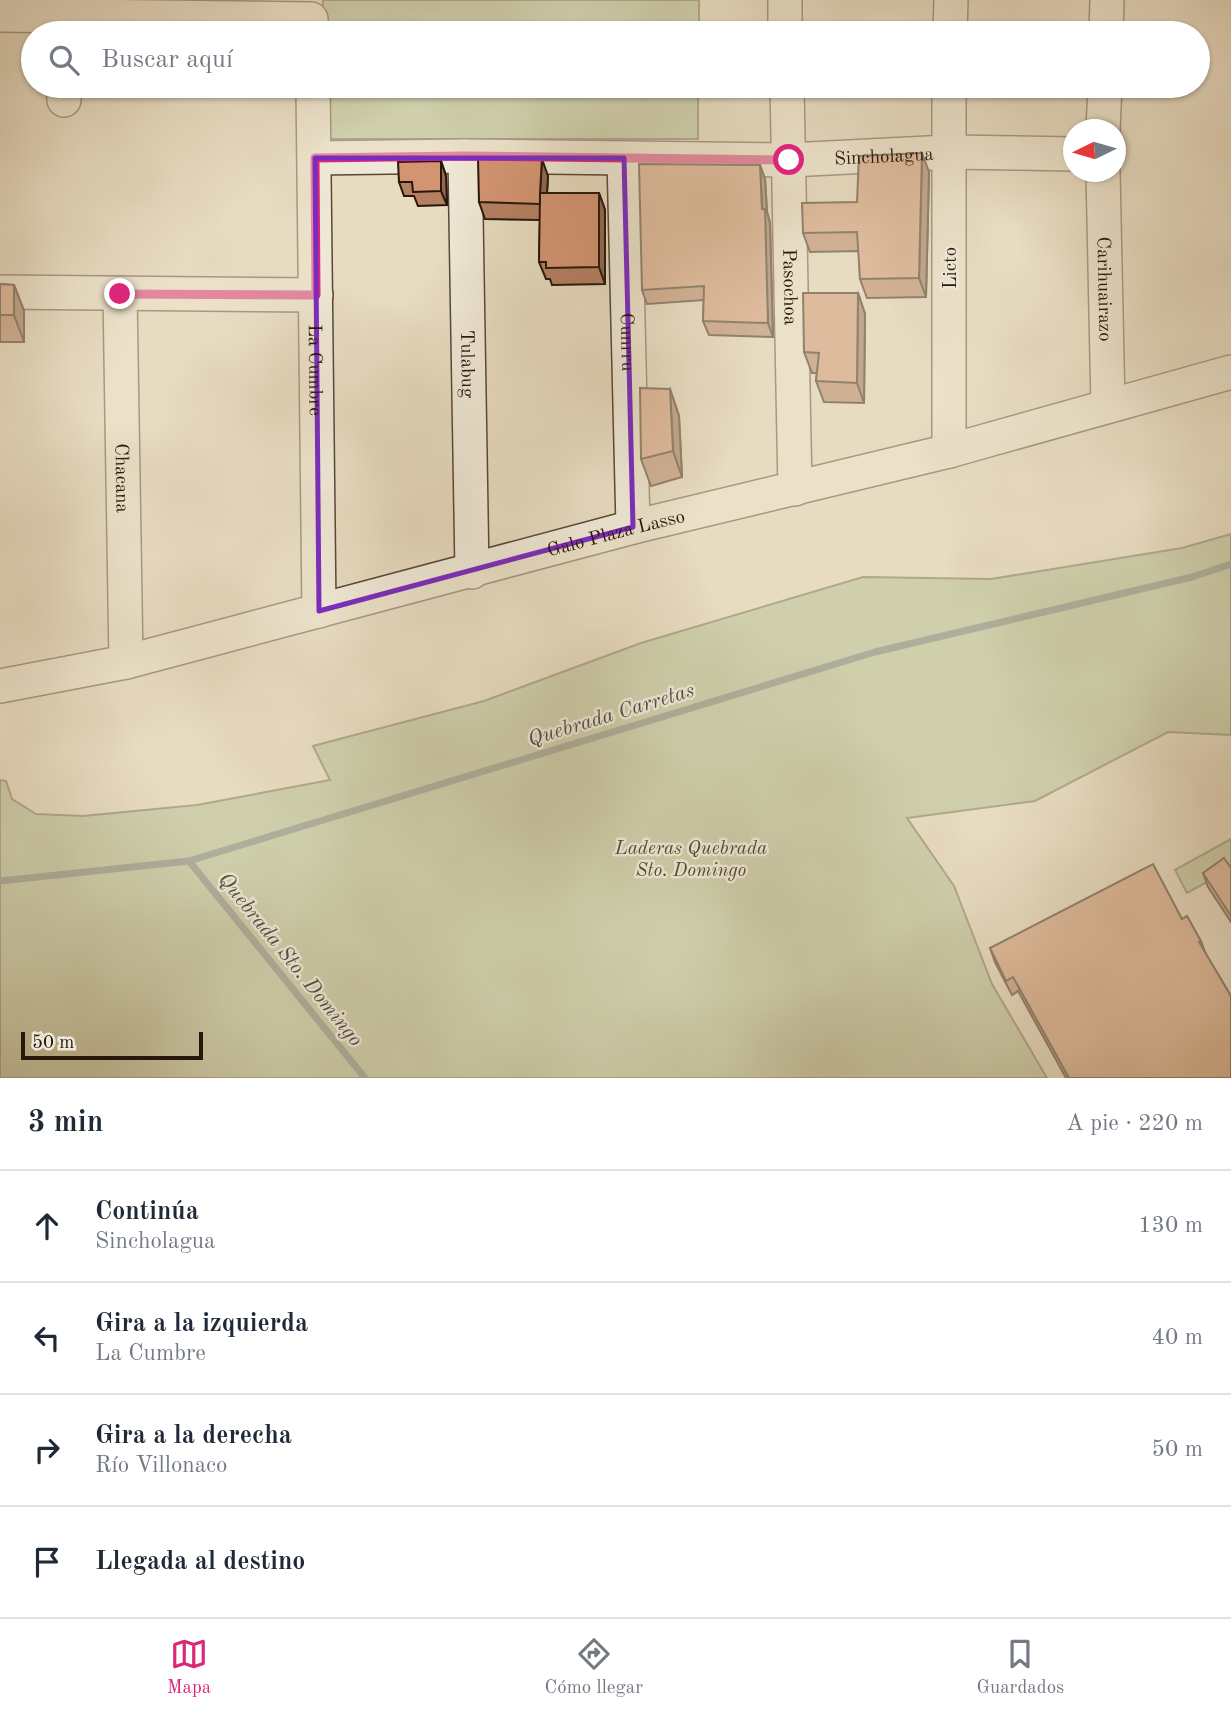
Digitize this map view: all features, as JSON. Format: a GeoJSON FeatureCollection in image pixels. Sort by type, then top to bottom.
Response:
{"type":"FeatureCollection","features":[{"type":"Feature","properties":{"kind":"street"},"geometry":{"type":"LineString","coordinates":[[785,0],[786,21]]}},
{"type":"Feature","properties":{"kind":"street"},"geometry":{"type":"LineString","coordinates":[[950,21],[951,0]]}},
{"type":"Feature","properties":{"kind":"street"},"geometry":{"type":"LineString","coordinates":[[1106,21],[1107,0]]}},
{"type":"Feature","properties":{"kind":"street"},"geometry":{"type":"LineString","coordinates":[[0,15],[41,21]]}},
{"type":"Feature","properties":{"kind":"street"},"geometry":{"type":"LineString","coordinates":[[168,21],[311,17]]}},
{"type":"Feature","properties":{"kind":"street","name":"La Cumbre"},"geometry":{"type":"LineString","coordinates":[[313,98],[319,611]]}},
{"type":"Feature","properties":{"kind":"street","name":"Pasochoa"},"geometry":{"type":"LineString","coordinates":[[787,98],[795,489]]}},
{"type":"Feature","properties":{"kind":"street","name":"Licto"},"geometry":{"type":"LineString","coordinates":[[949,98],[949,451]]}},
{"type":"Feature","properties":{"kind":"street"},"geometry":{"type":"LineString","coordinates":[[1104,98],[1104,119]]}},
{"type":"Feature","properties":{"kind":"street","name":"Sincholagua"},"geometry":{"type":"LineString","coordinates":[[315,158],[465,156],[789,160],[948,152],[1063,154]]}},
{"type":"Feature","properties":{"kind":"street","name":"Tulabug"},"geometry":{"type":"LineString","coordinates":[[465,156],[472,572]]}},
{"type":"Feature","properties":{"kind":"street","name":"Cunrru"},"geometry":{"type":"LineString","coordinates":[[624,158],[633,527]]}},
{"type":"Feature","properties":{"kind":"street","name":"Carihuairazo"},"geometry":{"type":"LineString","coordinates":[[1103,182],[1108,407]]}},
{"type":"Feature","properties":{"kind":"street"},"geometry":{"type":"LineString","coordinates":[[0,292],[316,295]]}},
{"type":"Feature","properties":{"kind":"street","name":"Chacana"},"geometry":{"type":"LineString","coordinates":[[120,294],[126,662]]}},
{"type":"Feature","properties":{"kind":"street","name":"Galo Plaza Lasso"},"geometry":{"type":"LineString","coordinates":[[0,686],[126,662],[633,527],[949,451],[1231,372]]}},
{"type":"Feature","properties":{"kind":"highlighted area"},"geometry":{"type":"Polygon","coordinates":[[[315,158],[624,158],[633,527],[319,611],[315,158]]]}},
{"type":"Feature","properties":{"kind":"green space"},"geometry":{"type":"Polygon","coordinates":[[[323,0],[699,0],[699,21],[323,21],[323,0]]]}},
{"type":"Feature","properties":{"kind":"green space"},"geometry":{"type":"Polygon","coordinates":[[[324,98],[698,98],[698,139],[325,139],[324,98]]]}},
{"type":"Feature","properties":{"kind":"green space","name":"Laderas Quebrada Sto. Domingo"},"geometry":{"type":"Polygon","coordinates":[[[1231,534],[1231,735],[1168,732],[1035,801],[907,818],[954,886],[992,984],[1047,1078],[0,1078],[0,780],[6,781],[12,799],[36,814],[83,816],[197,805],[330,780],[313,746],[484,701],[641,643],[863,577],[991,579],[1182,548],[1231,534]]]}},
{"type":"Feature","properties":{"kind":"green space"},"geometry":{"type":"Polygon","coordinates":[[[1231,839],[1231,869],[1187,893],[1175,870],[1231,839]]]}},
{"type":"Feature","properties":{"kind":"building"},"geometry":{"type":"Polygon","coordinates":[[[922,153],[919,278],[860,279],[857,232],[803,233],[802,203],[857,202],[859,156],[922,153]]]}},
{"type":"Feature","properties":{"kind":"building"},"geometry":{"type":"Polygon","coordinates":[[[478,159],[542,159],[540,193],[599,193],[599,267],[546,268],[546,262],[539,262],[540,204],[479,202],[478,159]]]}},
{"type":"Feature","properties":{"kind":"building"},"geometry":{"type":"Polygon","coordinates":[[[441,161],[441,191],[413,192],[412,182],[399,182],[398,162],[441,161]]]}},
{"type":"Feature","properties":{"kind":"building"},"geometry":{"type":"Polygon","coordinates":[[[639,164],[760,165],[762,209],[765,209],[768,323],[703,321],[704,286],[642,290],[639,164]]]}},
{"type":"Feature","properties":{"kind":"building"},"geometry":{"type":"Polygon","coordinates":[[[0,284],[14,285],[14,315],[0,315],[0,284]]]}},
{"type":"Feature","properties":{"kind":"building"},"geometry":{"type":"Polygon","coordinates":[[[803,293],[858,293],[857,383],[816,381],[819,353],[804,352],[803,293]]]}},
{"type":"Feature","properties":{"kind":"building"},"geometry":{"type":"Polygon","coordinates":[[[640,388],[670,389],[673,451],[641,459],[640,388]]]}},
{"type":"Feature","properties":{"kind":"building"},"geometry":{"type":"Polygon","coordinates":[[[1224,858],[1231,868],[1231,916],[1203,873],[1224,858]]]}},
{"type":"Feature","properties":{"kind":"building"},"geometry":{"type":"Polygon","coordinates":[[[1153,864],[1182,919],[1187,916],[1231,996],[1231,1078],[1069,1078],[1013,977],[1006,981],[990,948],[1153,864]]]}},
{"type":"Feature","properties":{"kind":"waterway","name":"Quebrada Carretas"},"geometry":{"type":"LineString","coordinates":[[0,881],[189,861],[875,652],[1192,577],[1231,564]]}},
{"type":"Feature","properties":{"kind":"waterway","name":"Quebrada Sto. Domingo"},"geometry":{"type":"LineString","coordinates":[[189,861],[365,1078]]}},
{"type":"Feature","properties":{"kind":"route"},"geometry":{"type":"LineString","coordinates":[[120,294],[316,295],[315,158],[465,156],[789,160]]}}]}
